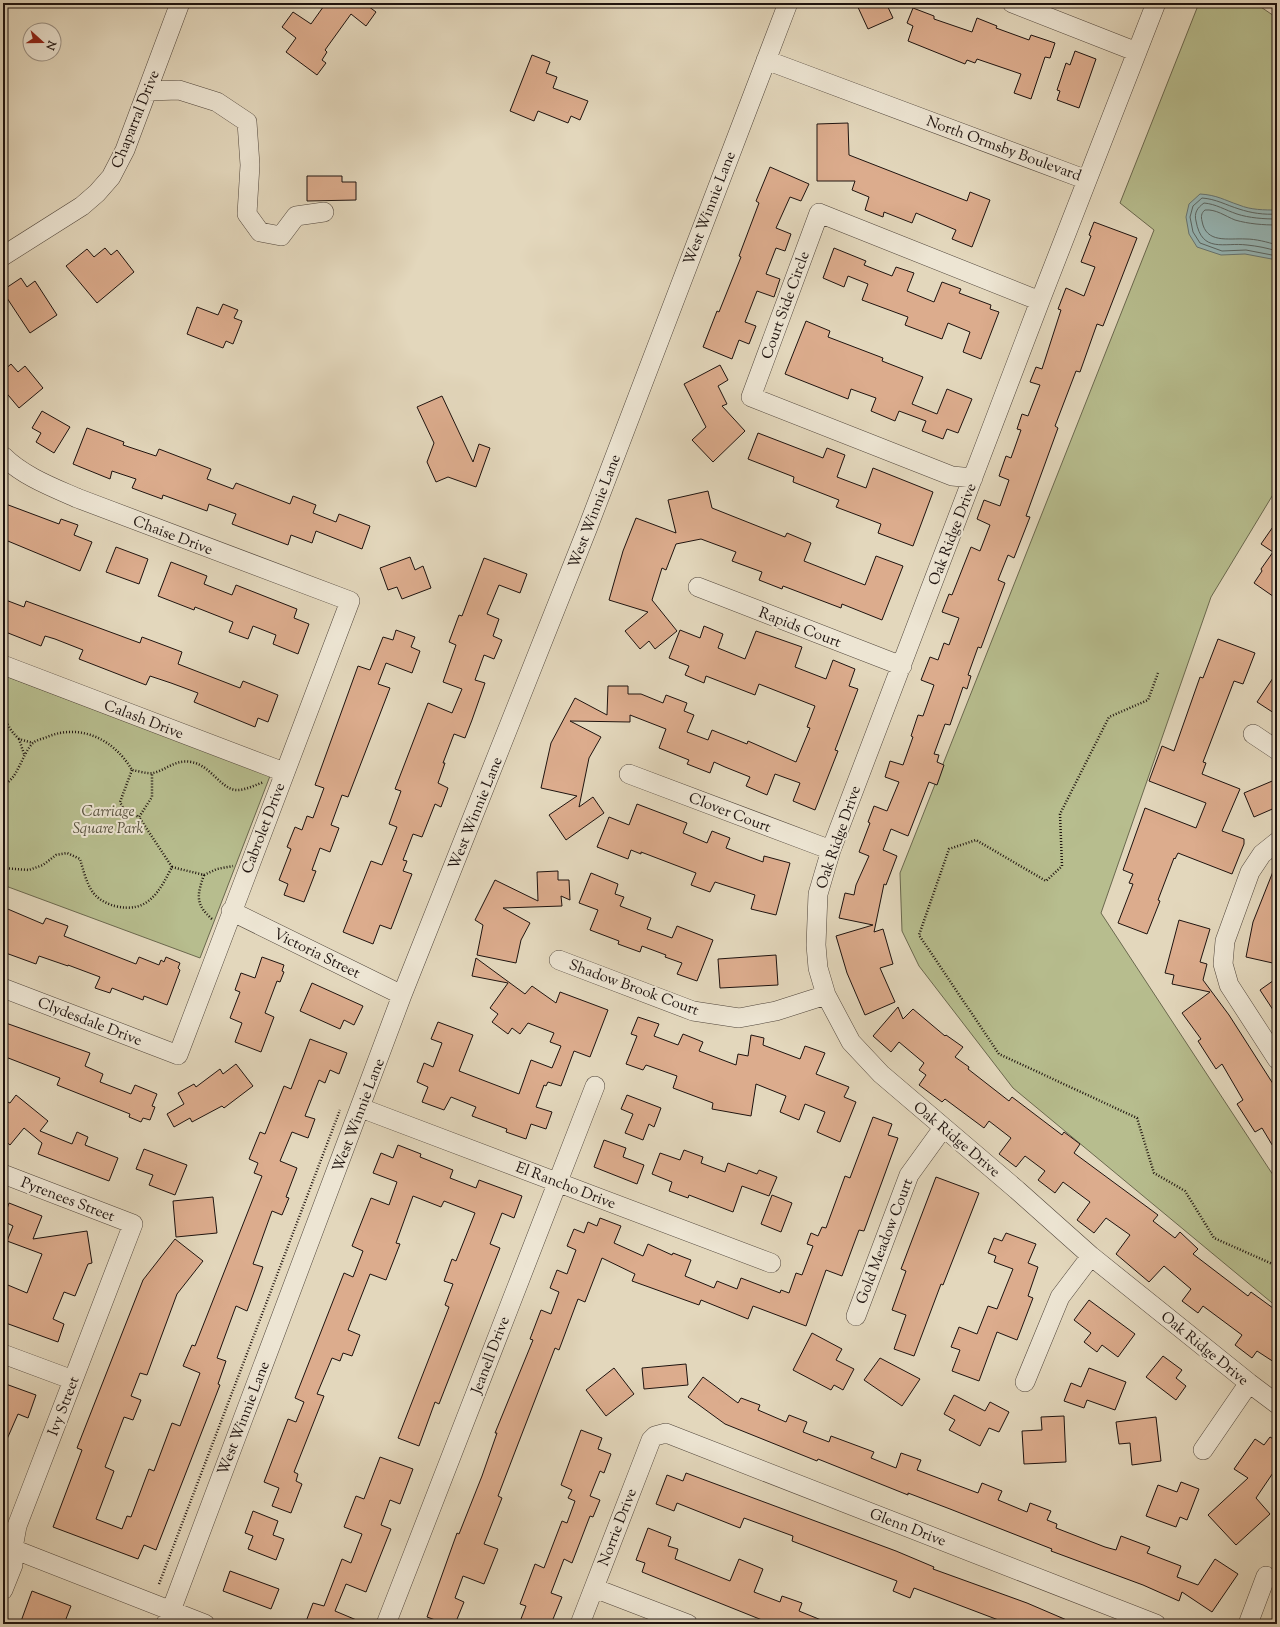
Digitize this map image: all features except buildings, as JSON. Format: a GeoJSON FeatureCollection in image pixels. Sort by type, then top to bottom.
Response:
{"type":"FeatureCollection","features":[{"type":"Feature","properties":{"kind":"street","name":"Chaparral Drive"},"geometry":{"type":"LineString","coordinates":[[3,256],[82,206],[97,193],[111,177],[125,150],[180,3]]}},
{"type":"Feature","properties":{"kind":"street","name":"West Winnie Lane"},"geometry":{"type":"LineString","coordinates":[[168,1617],[361,1108],[402,995],[588,528],[788,3]]}},
{"type":"Feature","properties":{"kind":"street"},"geometry":{"type":"LineString","coordinates":[[1012,3],[1137,52]]}},
{"type":"Feature","properties":{"kind":"street","name":"North Ormsby Boulevard"},"geometry":{"type":"LineString","coordinates":[[766,60],[1087,180],[1156,3]]}},
{"type":"Feature","properties":{"kind":"street"},"geometry":{"type":"LineString","coordinates":[[148,91],[179,90],[217,102],[247,122],[250,165],[247,214],[260,232],[281,236],[296,216],[324,212]]}},
{"type":"Feature","properties":{"kind":"street","name":"Oak Ridge Drive"},"geometry":{"type":"LineString","coordinates":[[1087,180],[831,850],[818,894],[816,922],[818,968],[826,995],[851,1042],[881,1074],[1017,1190],[1091,1256],[1248,1383],[1277,1404]]}},
{"type":"Feature","properties":{"kind":"street","name":"Court Side Circle"},"geometry":{"type":"LineString","coordinates":[[973,478],[952,476],[751,397],[819,213],[1040,300]]}},
{"type":"Feature","properties":{"kind":"street","name":"Chaise Drive"},"geometry":{"type":"LineString","coordinates":[[3,456],[11,464],[36,480],[77,498],[350,601]]}},
{"type":"Feature","properties":{"kind":"street","name":"Rapids Court"},"geometry":{"type":"LineString","coordinates":[[698,587],[902,666]]}},
{"type":"Feature","properties":{"kind":"street","name":"Cabrolet Drive"},"geometry":{"type":"LineString","coordinates":[[178,1055],[231,911],[350,601]]}},
{"type":"Feature","properties":{"kind":"street","name":"Calash Drive"},"geometry":{"type":"LineString","coordinates":[[3,665],[284,772]]}},
{"type":"Feature","properties":{"kind":"street"},"geometry":{"type":"LineString","coordinates":[[1253,734],[1277,750]]}},
{"type":"Feature","properties":{"kind":"street","name":"Clover Court"},"geometry":{"type":"LineString","coordinates":[[629,774],[831,850]]}},
{"type":"Feature","properties":{"kind":"street"},"geometry":{"type":"LineString","coordinates":[[1277,842],[1262,854],[1250,872],[1225,941],[1223,964],[1229,985],[1277,1060]]}},
{"type":"Feature","properties":{"kind":"street","name":"Victoria Street"},"geometry":{"type":"LineString","coordinates":[[231,911],[402,995]]}},
{"type":"Feature","properties":{"kind":"street","name":"Shadow Brook Court"},"geometry":{"type":"LineString","coordinates":[[559,960],[693,1011],[739,1018],[776,1011],[826,995]]}},
{"type":"Feature","properties":{"kind":"street","name":"Clydesdale Drive"},"geometry":{"type":"LineString","coordinates":[[3,988],[178,1055]]}},
{"type":"Feature","properties":{"kind":"street","name":"Jeanell Drive"},"geometry":{"type":"LineString","coordinates":[[386,1624],[595,1086]]}},
{"type":"Feature","properties":{"kind":"street","name":"El Rancho Drive"},"geometry":{"type":"LineString","coordinates":[[361,1108],[771,1263]]}},
{"type":"Feature","properties":{"kind":"street","name":"Gold Meadow Court"},"geometry":{"type":"LineString","coordinates":[[856,1316],[909,1175],[943,1128]]}},
{"type":"Feature","properties":{"kind":"street","name":"Pyrenees Street"},"geometry":{"type":"LineString","coordinates":[[3,1174],[133,1224]]}},
{"type":"Feature","properties":{"kind":"street","name":"Ivy Street"},"geometry":{"type":"LineString","coordinates":[[3,1590],[13,1564],[8,1546],[133,1224]]}},
{"type":"Feature","properties":{"kind":"street"},"geometry":{"type":"LineString","coordinates":[[1025,1382],[1060,1297],[1091,1256]]}},
{"type":"Feature","properties":{"kind":"street"},"geometry":{"type":"LineString","coordinates":[[3,1354],[73,1380]]}},
{"type":"Feature","properties":{"kind":"street"},"geometry":{"type":"LineString","coordinates":[[1203,1450],[1248,1383]]}},
{"type":"Feature","properties":{"kind":"street","name":"Norrie Drive"},"geometry":{"type":"LineString","coordinates":[[580,1624],[651,1440],[660,1434]]}},
{"type":"Feature","properties":{"kind":"street","name":"Glenn Drive"},"geometry":{"type":"LineString","coordinates":[[660,1434],[671,1434],[1156,1624]]}},
{"type":"Feature","properties":{"kind":"street"},"geometry":{"type":"LineString","coordinates":[[8,1546],[168,1617],[205,1624]]}},
{"type":"Feature","properties":{"kind":"street"},"geometry":{"type":"LineString","coordinates":[[1248,1624],[1266,1576]]}},
{"type":"Feature","properties":{"kind":"street"},"geometry":{"type":"LineString","coordinates":[[594,1588],[688,1624]]}},
{"type":"Feature","properties":{"kind":"path"},"geometry":{"type":"LineString","coordinates":[[1158,673],[1148,700],[1109,717],[1060,814],[1062,866],[1046,881],[976,840],[949,849],[919,935],[999,1054],[1137,1118],[1154,1173],[1186,1191],[1214,1238],[1277,1266]]}},
{"type":"Feature","properties":{"kind":"path"},"geometry":{"type":"LineString","coordinates":[[3,682],[6,687],[4,719],[8,731],[19,739],[33,743]]}},
{"type":"Feature","properties":{"kind":"path"},"geometry":{"type":"LineString","coordinates":[[3,784],[13,777],[24,754],[33,743],[65,732],[91,734],[105,741],[122,755],[132,770],[152,774],[170,764],[190,762],[209,769],[223,785],[236,790],[247,788],[264,781]]}},
{"type":"Feature","properties":{"kind":"path"},"geometry":{"type":"LineString","coordinates":[[19,739],[24,754]]}},
{"type":"Feature","properties":{"kind":"path"},"geometry":{"type":"LineString","coordinates":[[132,770],[120,802],[124,810],[139,817],[172,867],[204,875],[217,869],[235,866]]}},
{"type":"Feature","properties":{"kind":"path"},"geometry":{"type":"LineString","coordinates":[[139,817],[152,797],[152,774]]}},
{"type":"Feature","properties":{"kind":"path"},"geometry":{"type":"LineString","coordinates":[[3,868],[29,870],[43,865],[56,855],[67,853],[80,859],[92,892],[107,904],[127,909],[146,904],[161,888],[172,867]]}},
{"type":"Feature","properties":{"kind":"path"},"geometry":{"type":"LineString","coordinates":[[204,875],[199,889],[199,898],[202,910],[214,921]]}},
{"type":"Feature","properties":{"kind":"path"},"geometry":{"type":"LineString","coordinates":[[159,1584],[340,1108]]}},
{"type":"Feature","properties":{"kind":"green space"},"geometry":{"type":"Polygon","coordinates":[[[1199,3],[1255,3],[1277,18],[1277,488],[1211,597],[1101,913],[1277,1181],[1277,1307],[1013,1088],[919,966],[902,931],[900,873],[1154,230],[1120,203],[1199,3]]]}},
{"type":"Feature","properties":{"kind":"green space","name":"Carriage Square Park"},"geometry":{"type":"Polygon","coordinates":[[[3,675],[270,776],[200,958],[3,885],[3,675]]]}},
{"type":"Feature","properties":{"kind":"water"},"geometry":{"type":"Polygon","coordinates":[[[1200,194],[1216,197],[1248,208],[1277,210],[1277,260],[1245,254],[1221,255],[1197,247],[1189,234],[1186,217],[1189,204],[1200,194]]]}}]}
